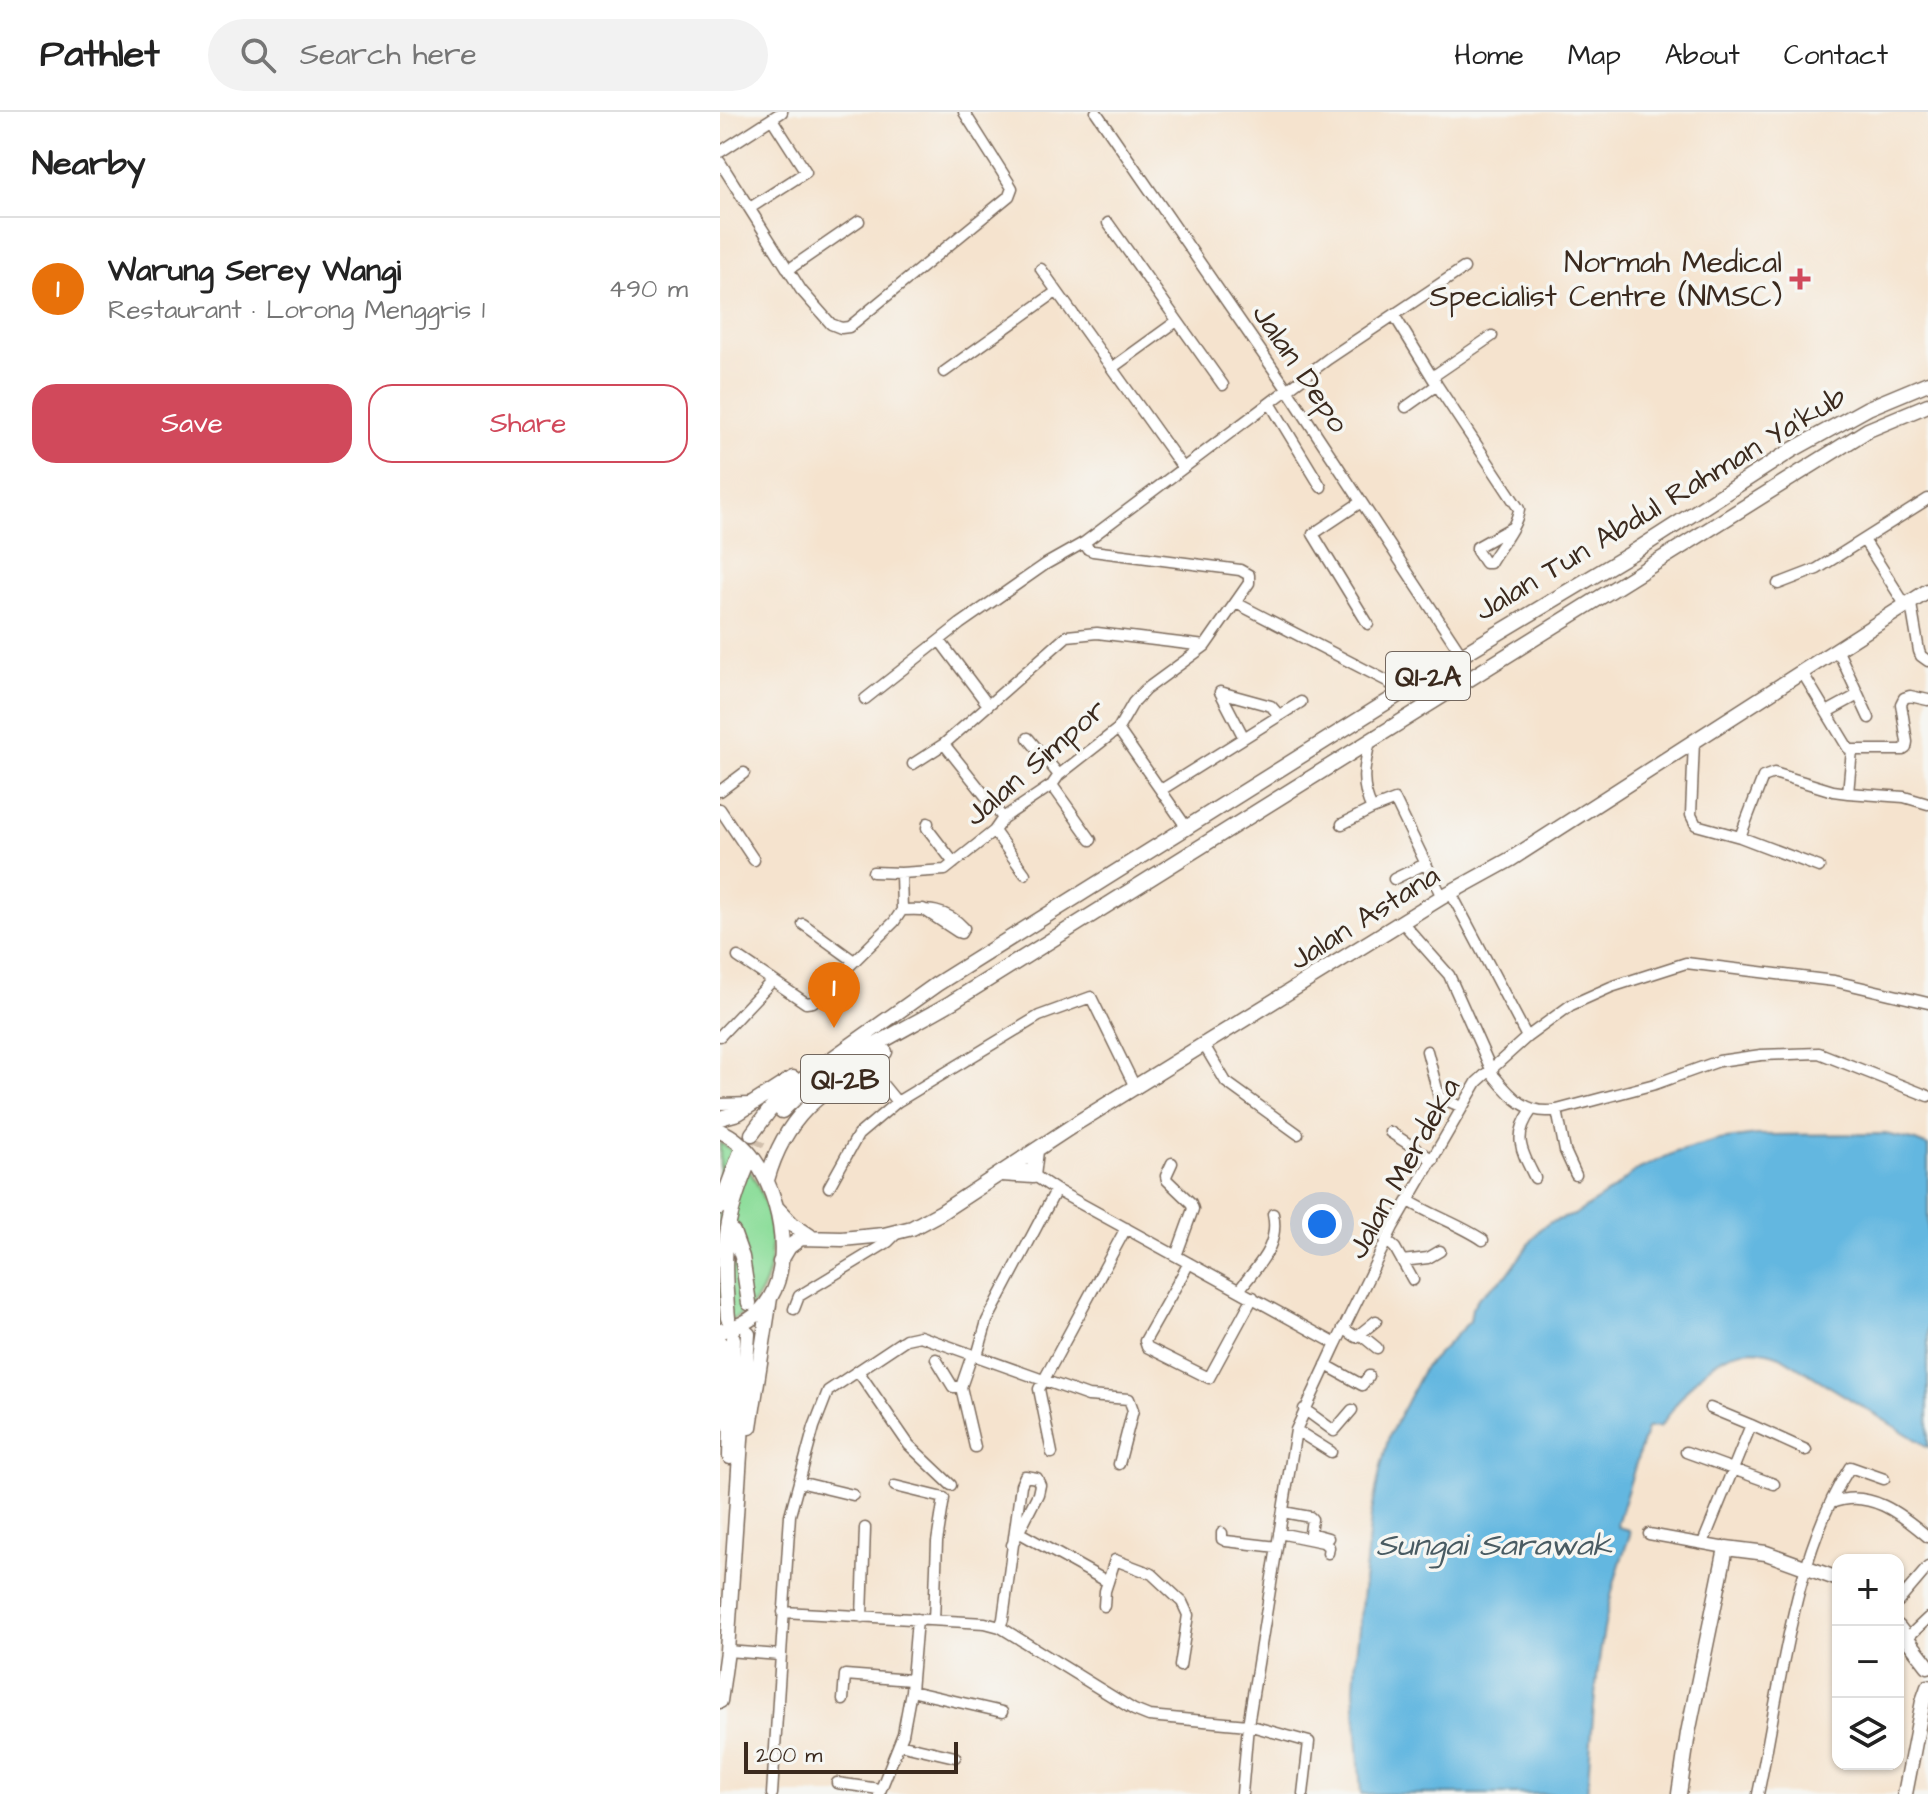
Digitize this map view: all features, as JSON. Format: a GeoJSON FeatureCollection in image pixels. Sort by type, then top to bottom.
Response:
{"type":"FeatureCollection","features":[{"type":"Feature","properties":{"kind":"main road","name":"Jalan Tun Abdul Rahman Ya'kub"},"geometry":{"type":"LineString","coordinates":[[937,984],[1462,655],[1632,553],[1792,450],[1868,408],[1928,383]]}},
{"type":"Feature","properties":{"kind":"main road","name":"Jalan Tun Abdul Rahman Ya'kub"},"geometry":{"type":"LineString","coordinates":[[952,1002],[1868,430],[1928,405]]}},
{"type":"Feature","properties":{"kind":"main road"},"geometry":{"type":"LineString","coordinates":[[1792,450],[1796,460],[1808,462],[1868,430]]}},
{"type":"Feature","properties":{"kind":"main road","name":"Jalan Astana"},"geometry":{"type":"LineString","coordinates":[[810,1236],[856,1239],[899,1232],[940,1213],[1080,1121],[1446,895],[1511,859],[1928,591]]}},
{"type":"Feature","properties":{"kind":"main road"},"geometry":{"type":"LineString","coordinates":[[937,984],[795,1085],[769,1111],[756,1137],[801,1093],[952,1002]]}},
{"type":"Feature","properties":{"kind":"main road","name":"Q1-2A"},"geometry":{"type":"LineString","coordinates":[[720,1118],[738,1113],[758,1101],[916,991],[937,984]]}},
{"type":"Feature","properties":{"kind":"main road","name":"Q1-2B"},"geometry":{"type":"LineString","coordinates":[[767,1180],[792,1122],[808,1104],[941,1016],[952,1002]]}},
{"type":"Feature","properties":{"kind":"main road"},"geometry":{"type":"LineString","coordinates":[[720,1131],[745,1147],[767,1180],[781,1233],[780,1262],[770,1298],[735,1514]]}},
{"type":"Feature","properties":{"kind":"main road"},"geometry":{"type":"LineString","coordinates":[[1001,1174],[1033,1176],[1036,1151]]}},
{"type":"Feature","properties":{"kind":"main road"},"geometry":{"type":"LineString","coordinates":[[720,1207],[744,1159],[728,1215],[725,1242],[724,1383],[720,1422]]}},
{"type":"Feature","properties":{"kind":"main road"},"geometry":{"type":"LineString","coordinates":[[775,1204],[792,1224],[810,1236]]}},
{"type":"Feature","properties":{"kind":"main road"},"geometry":{"type":"LineString","coordinates":[[733,1232],[742,1257],[749,1303]]}},
{"type":"Feature","properties":{"kind":"main road"},"geometry":{"type":"LineString","coordinates":[[780,1262],[794,1241],[810,1236]]}},
{"type":"Feature","properties":{"kind":"main road"},"geometry":{"type":"LineString","coordinates":[[725,1332],[747,1321],[770,1298]]}},
{"type":"Feature","properties":{"kind":"main road"},"geometry":{"type":"LineString","coordinates":[[720,1622],[733,1398],[725,1332]]}},
{"type":"Feature","properties":{"kind":"main road"},"geometry":{"type":"LineString","coordinates":[[720,1701],[727,1651],[748,1334]]}},
{"type":"Feature","properties":{"kind":"main road"},"geometry":{"type":"LineString","coordinates":[[1679,1794],[1688,1733],[1726,1548],[1766,1553],[1832,1577]]}},
{"type":"Feature","properties":{"kind":"main road"},"geometry":{"type":"LineString","coordinates":[[1904,1633],[1928,1666]]}},
{"type":"Feature","properties":{"kind":"main road"},"geometry":{"type":"LineString","coordinates":[[1905,1794],[1928,1687]]}},
{"type":"Feature","properties":{"kind":"street"},"geometry":{"type":"LineString","coordinates":[[720,162],[801,290],[831,324],[849,327],[1009,196],[1012,188],[964,112]]}},
{"type":"Feature","properties":{"kind":"street","name":"Jalan Depo"},"geometry":{"type":"LineString","coordinates":[[1096,112],[1287,389],[1462,655]]}},
{"type":"Feature","properties":{"kind":"street"},"geometry":{"type":"LineString","coordinates":[[720,152],[777,115],[806,172],[750,208]]}},
{"type":"Feature","properties":{"kind":"street"},"geometry":{"type":"LineString","coordinates":[[788,270],[859,221]]}},
{"type":"Feature","properties":{"kind":"street"},"geometry":{"type":"LineString","coordinates":[[1108,223],[1223,385]]}},
{"type":"Feature","properties":{"kind":"street"},"geometry":{"type":"LineString","coordinates":[[865,699],[960,624],[1046,564],[1085,542],[1287,389],[1464,268]]}},
{"type":"Feature","properties":{"kind":"street"},"geometry":{"type":"LineString","coordinates":[[1041,269],[1183,468]]}},
{"type":"Feature","properties":{"kind":"street"},"geometry":{"type":"LineString","coordinates":[[944,372],[1056,292]]}},
{"type":"Feature","properties":{"kind":"street"},"geometry":{"type":"LineString","coordinates":[[1394,315],[1519,509],[1511,528]]}},
{"type":"Feature","properties":{"kind":"street"},"geometry":{"type":"LineString","coordinates":[[1112,368],[1177,321]]}},
{"type":"Feature","properties":{"kind":"street"},"geometry":{"type":"LineString","coordinates":[[1406,407],[1492,336]]}},
{"type":"Feature","properties":{"kind":"street"},"geometry":{"type":"LineString","coordinates":[[1270,403],[1321,487]]}},
{"type":"Feature","properties":{"kind":"street"},"geometry":{"type":"LineString","coordinates":[[1778,584],[1817,569],[1928,499]]}},
{"type":"Feature","properties":{"kind":"street"},"geometry":{"type":"LineString","coordinates":[[1361,502],[1313,534],[1368,624]]}},
{"type":"Feature","properties":{"kind":"street"},"geometry":{"type":"LineString","coordinates":[[1864,540],[1909,605],[1919,651],[1928,661]]}},
{"type":"Feature","properties":{"kind":"street","name":"Jalan Simpor"},"geometry":{"type":"LineString","coordinates":[[873,872],[938,871],[954,863],[994,831],[1003,818],[1052,785],[1059,775],[1118,729],[1133,703],[1145,690],[1205,646],[1249,583],[1249,575],[1240,570],[1093,551],[1088,549],[1085,542]]}},
{"type":"Feature","properties":{"kind":"street"},"geometry":{"type":"LineString","coordinates":[[1236,603],[1387,681],[1401,694]]}},
{"type":"Feature","properties":{"kind":"street"},"geometry":{"type":"LineString","coordinates":[[913,764],[944,744],[1067,636],[1097,633],[1205,646]]}},
{"type":"Feature","properties":{"kind":"street"},"geometry":{"type":"LineString","coordinates":[[940,641],[988,705]]}},
{"type":"Feature","properties":{"kind":"street"},"geometry":{"type":"LineString","coordinates":[[1838,651],[1869,718]]}},
{"type":"Feature","properties":{"kind":"street"},"geometry":{"type":"LineString","coordinates":[[1802,672],[1852,750],[1897,752],[1906,748],[1901,704],[1904,698],[1910,696],[1928,700]]}},
{"type":"Feature","properties":{"kind":"street"},"geometry":{"type":"LineString","coordinates":[[1243,736],[1220,692],[1271,706],[1278,714]]}},
{"type":"Feature","properties":{"kind":"street"},"geometry":{"type":"LineString","coordinates":[[1827,712],[1858,695]]}},
{"type":"Feature","properties":{"kind":"street"},"geometry":{"type":"LineString","coordinates":[[1161,790],[1301,702]]}},
{"type":"Feature","properties":{"kind":"street"},"geometry":{"type":"LineString","coordinates":[[1118,729],[1187,828]]}},
{"type":"Feature","properties":{"kind":"street"},"geometry":{"type":"LineString","coordinates":[[1028,738],[1059,775]]}},
{"type":"Feature","properties":{"kind":"street"},"geometry":{"type":"LineString","coordinates":[[1370,739],[1364,764],[1363,792],[1372,809]]}},
{"type":"Feature","properties":{"kind":"street"},"geometry":{"type":"LineString","coordinates":[[1694,741],[1692,821],[1819,867]]}},
{"type":"Feature","properties":{"kind":"street"},"geometry":{"type":"LineString","coordinates":[[944,744],[1003,818]]}},
{"type":"Feature","properties":{"kind":"street"},"geometry":{"type":"LineString","coordinates":[[1848,793],[1852,750]]}},
{"type":"Feature","properties":{"kind":"street"},"geometry":{"type":"LineString","coordinates":[[1345,754],[1364,764]]}},
{"type":"Feature","properties":{"kind":"street"},"geometry":{"type":"LineString","coordinates":[[720,791],[744,773]]}},
{"type":"Feature","properties":{"kind":"street"},"geometry":{"type":"LineString","coordinates":[[1740,837],[1763,777],[1768,774],[1774,773],[1833,791],[1904,797],[1928,804]]}},
{"type":"Feature","properties":{"kind":"street"},"geometry":{"type":"LineString","coordinates":[[1052,785],[1091,840]]}},
{"type":"Feature","properties":{"kind":"street"},"geometry":{"type":"LineString","coordinates":[[1342,824],[1395,800],[1425,864],[1527,1037]]}},
{"type":"Feature","properties":{"kind":"street"},"geometry":{"type":"LineString","coordinates":[[720,809],[754,860]]}},
{"type":"Feature","properties":{"kind":"street"},"geometry":{"type":"LineString","coordinates":[[928,823],[927,828],[954,863]]}},
{"type":"Feature","properties":{"kind":"street"},"geometry":{"type":"LineString","coordinates":[[994,831],[1025,874]]}},
{"type":"Feature","properties":{"kind":"street"},"geometry":{"type":"LineString","coordinates":[[1394,879],[1425,864]]}},
{"type":"Feature","properties":{"kind":"street"},"geometry":{"type":"LineString","coordinates":[[738,957],[806,1003],[813,1002],[894,922],[902,910],[901,873]]}},
{"type":"Feature","properties":{"kind":"street"},"geometry":{"type":"LineString","coordinates":[[902,910],[923,909]]}},
{"type":"Feature","properties":{"kind":"street"},"geometry":{"type":"LineString","coordinates":[[1402,922],[1449,975],[1490,1068],[1503,1087],[1531,1111],[1543,1113],[1557,1110],[1655,1084],[1719,1061],[1800,1052],[1819,1053],[1928,1096]]}},
{"type":"Feature","properties":{"kind":"street"},"geometry":{"type":"LineString","coordinates":[[803,924],[854,961]]}},
{"type":"Feature","properties":{"kind":"street","name":"Jalan Merdeka"},"geometry":{"type":"LineString","coordinates":[[1242,1794],[1248,1725],[1296,1430],[1386,1240],[1477,1082],[1527,1037],[1571,1005],[1611,987],[1686,963],[1834,981],[1928,1003]]}},
{"type":"Feature","properties":{"kind":"street"},"geometry":{"type":"LineString","coordinates":[[720,1036],[771,982]]}},
{"type":"Feature","properties":{"kind":"street"},"geometry":{"type":"LineString","coordinates":[[829,1187],[858,1135],[897,1102],[1039,1016],[1091,997],[1136,1089]]}},
{"type":"Feature","properties":{"kind":"street"},"geometry":{"type":"LineString","coordinates":[[1204,1045],[1226,1082],[1298,1134]]}},
{"type":"Feature","properties":{"kind":"street"},"geometry":{"type":"LineString","coordinates":[[1427,1051],[1439,1097],[1462,1107]]}},
{"type":"Feature","properties":{"kind":"street"},"geometry":{"type":"LineString","coordinates":[[866,1064],[897,1102]]}},
{"type":"Feature","properties":{"kind":"street"},"geometry":{"type":"LineString","coordinates":[[720,1104],[758,1101]]}},
{"type":"Feature","properties":{"kind":"street"},"geometry":{"type":"LineString","coordinates":[[1557,1110],[1565,1151],[1576,1175]]}},
{"type":"Feature","properties":{"kind":"street"},"geometry":{"type":"LineString","coordinates":[[1531,1111],[1522,1123],[1519,1137],[1535,1178]]}},
{"type":"Feature","properties":{"kind":"street"},"geometry":{"type":"LineString","coordinates":[[1390,1132],[1433,1160]]}},
{"type":"Feature","properties":{"kind":"street"},"geometry":{"type":"LineString","coordinates":[[1172,1163],[1167,1180],[1191,1203],[1193,1209],[1176,1256]]}},
{"type":"Feature","properties":{"kind":"street"},"geometry":{"type":"LineString","coordinates":[[1017,1164],[1056,1190],[1336,1344]]}},
{"type":"Feature","properties":{"kind":"street"},"geometry":{"type":"LineString","coordinates":[[975,1447],[961,1387],[987,1321],[1056,1190]]}},
{"type":"Feature","properties":{"kind":"street"},"geometry":{"type":"LineString","coordinates":[[1409,1201],[1436,1217],[1459,1224],[1483,1240]]}},
{"type":"Feature","properties":{"kind":"street"},"geometry":{"type":"LineString","coordinates":[[1240,1289],[1271,1247],[1275,1231],[1273,1214]]}},
{"type":"Feature","properties":{"kind":"street"},"geometry":{"type":"LineString","coordinates":[[1052,1453],[1039,1389],[1126,1228]]}},
{"type":"Feature","properties":{"kind":"street"},"geometry":{"type":"LineString","coordinates":[[794,1309],[799,1296],[888,1242],[899,1232]]}},
{"type":"Feature","properties":{"kind":"street"},"geometry":{"type":"LineString","coordinates":[[1386,1240],[1395,1248],[1413,1280]]}},
{"type":"Feature","properties":{"kind":"street"},"geometry":{"type":"LineString","coordinates":[[1402,1261],[1428,1258],[1440,1251]]}},
{"type":"Feature","properties":{"kind":"street"},"geometry":{"type":"LineString","coordinates":[[1189,1263],[1145,1341],[1147,1347],[1209,1378],[1253,1297]]}},
{"type":"Feature","properties":{"kind":"street"},"geometry":{"type":"LineString","coordinates":[[1343,1328],[1356,1337],[1376,1321]]}},
{"type":"Feature","properties":{"kind":"street"},"geometry":{"type":"LineString","coordinates":[[1361,1335],[1377,1348]]}},
{"type":"Feature","properties":{"kind":"street"},"geometry":{"type":"LineString","coordinates":[[772,1794],[790,1515],[828,1391],[912,1336],[920,1336],[1088,1396],[1129,1399],[1133,1410],[1119,1464]]}},
{"type":"Feature","properties":{"kind":"street"},"geometry":{"type":"LineString","coordinates":[[936,1359],[953,1387],[961,1387]]}},
{"type":"Feature","properties":{"kind":"street"},"geometry":{"type":"LineString","coordinates":[[1326,1365],[1362,1385],[1369,1376]]}},
{"type":"Feature","properties":{"kind":"street"},"geometry":{"type":"LineString","coordinates":[[858,1371],[909,1445],[951,1485]]}},
{"type":"Feature","properties":{"kind":"street"},"geometry":{"type":"LineString","coordinates":[[1710,1408],[1806,1450]]}},
{"type":"Feature","properties":{"kind":"street"},"geometry":{"type":"LineString","coordinates":[[1304,1409],[1334,1431],[1352,1410]]}},
{"type":"Feature","properties":{"kind":"street"},"geometry":{"type":"LineString","coordinates":[[1703,1543],[1751,1425]]}},
{"type":"Feature","properties":{"kind":"street"},"geometry":{"type":"LineString","coordinates":[[1296,1430],[1331,1452]]}},
{"type":"Feature","properties":{"kind":"street"},"geometry":{"type":"LineString","coordinates":[[1686,1452],[1774,1484]]}},
{"type":"Feature","properties":{"kind":"street"},"geometry":{"type":"LineString","coordinates":[[1758,1794],[1806,1566],[1831,1503],[1850,1467],[1884,1479]]}},
{"type":"Feature","properties":{"kind":"street"},"geometry":{"type":"LineString","coordinates":[[1000,1627],[1012,1545],[1021,1485],[1025,1476],[1037,1478],[1040,1485],[1012,1545]]}},
{"type":"Feature","properties":{"kind":"street"},"geometry":{"type":"LineString","coordinates":[[799,1482],[853,1495]]}},
{"type":"Feature","properties":{"kind":"street"},"geometry":{"type":"LineString","coordinates":[[895,1486],[944,1498],[937,1542],[934,1620]]}},
{"type":"Feature","properties":{"kind":"street"},"geometry":{"type":"LineString","coordinates":[[1831,1503],[1848,1498],[1878,1503],[1897,1511],[1928,1537]]}},
{"type":"Feature","properties":{"kind":"street"},"geometry":{"type":"LineString","coordinates":[[1283,1512],[1310,1517],[1310,1533],[1328,1538]]}},
{"type":"Feature","properties":{"kind":"street"},"geometry":{"type":"LineString","coordinates":[[862,1617],[865,1528]]}},
{"type":"Feature","properties":{"kind":"street"},"geometry":{"type":"LineString","coordinates":[[1020,1533],[1108,1582]]}},
{"type":"Feature","properties":{"kind":"street"},"geometry":{"type":"LineString","coordinates":[[1222,1533],[1222,1539],[1226,1541],[1277,1547]]}},
{"type":"Feature","properties":{"kind":"street"},"geometry":{"type":"LineString","coordinates":[[1279,1533],[1323,1542],[1329,1547],[1328,1553]]}},
{"type":"Feature","properties":{"kind":"street"},"geometry":{"type":"LineString","coordinates":[[1649,1534],[1726,1548]]}},
{"type":"Feature","properties":{"kind":"street"},"geometry":{"type":"LineString","coordinates":[[1104,1606],[1115,1560],[1152,1574],[1182,1602],[1188,1615],[1180,1666]]}},
{"type":"Feature","properties":{"kind":"street"},"geometry":{"type":"LineString","coordinates":[[1904,1595],[1928,1567]]}},
{"type":"Feature","properties":{"kind":"street"},"geometry":{"type":"LineString","coordinates":[[783,1612],[985,1623],[1000,1627],[1134,1710],[1149,1716],[1248,1725],[1309,1742],[1303,1794]]}},
{"type":"Feature","properties":{"kind":"street"},"geometry":{"type":"LineString","coordinates":[[1904,1631],[1928,1618]]}},
{"type":"Feature","properties":{"kind":"street"},"geometry":{"type":"LineString","coordinates":[[837,1783],[879,1792],[899,1744],[911,1685],[917,1619]]}},
{"type":"Feature","properties":{"kind":"street"},"geometry":{"type":"LineString","coordinates":[[727,1651],[780,1655]]}},
{"type":"Feature","properties":{"kind":"street"},"geometry":{"type":"LineString","coordinates":[[843,1700],[845,1675],[911,1685],[1002,1712]]}},
{"type":"Feature","properties":{"kind":"street"},"geometry":{"type":"LineString","coordinates":[[899,1744],[955,1757]]}},
{"type":"Feature","properties":{"kind":"green space"},"geometry":{"type":"Polygon","coordinates":[[[720,1143],[740,1159],[756,1181],[766,1209],[771,1238],[769,1267],[761,1292],[745,1312],[720,1324],[720,1143]]]}},
{"type":"Feature","properties":{"kind":"water","name":"Sungai Sarawak"},"geometry":{"type":"Polygon","coordinates":[[[1885,1134],[1928,1146],[1928,1447],[1780,1356],[1759,1350],[1740,1351],[1724,1357],[1695,1380],[1660,1427],[1647,1428],[1617,1524],[1629,1530],[1630,1535],[1610,1599],[1604,1631],[1587,1794],[1361,1794],[1354,1689],[1356,1656],[1371,1516],[1381,1466],[1389,1436],[1424,1368],[1470,1321],[1472,1308],[1479,1297],[1507,1275],[1540,1229],[1574,1215],[1635,1171],[1676,1152],[1719,1140],[1757,1135],[1885,1134]]]}},
{"type":"Feature","properties":{"kind":"tunnel"},"geometry":{"type":"LineString","coordinates":[[748,1164],[759,1140]]}},
{"type":"Feature","properties":{"kind":"place","name":"Normah Medical Specialist Centre (NMSC)"},"geometry":{"type":"Point","coordinates":[1800,279]}},
{"type":"Feature","properties":{"kind":"place","name":"Warung Serey Wangi"},"geometry":{"type":"Point","coordinates":[834,1028]}}]}
